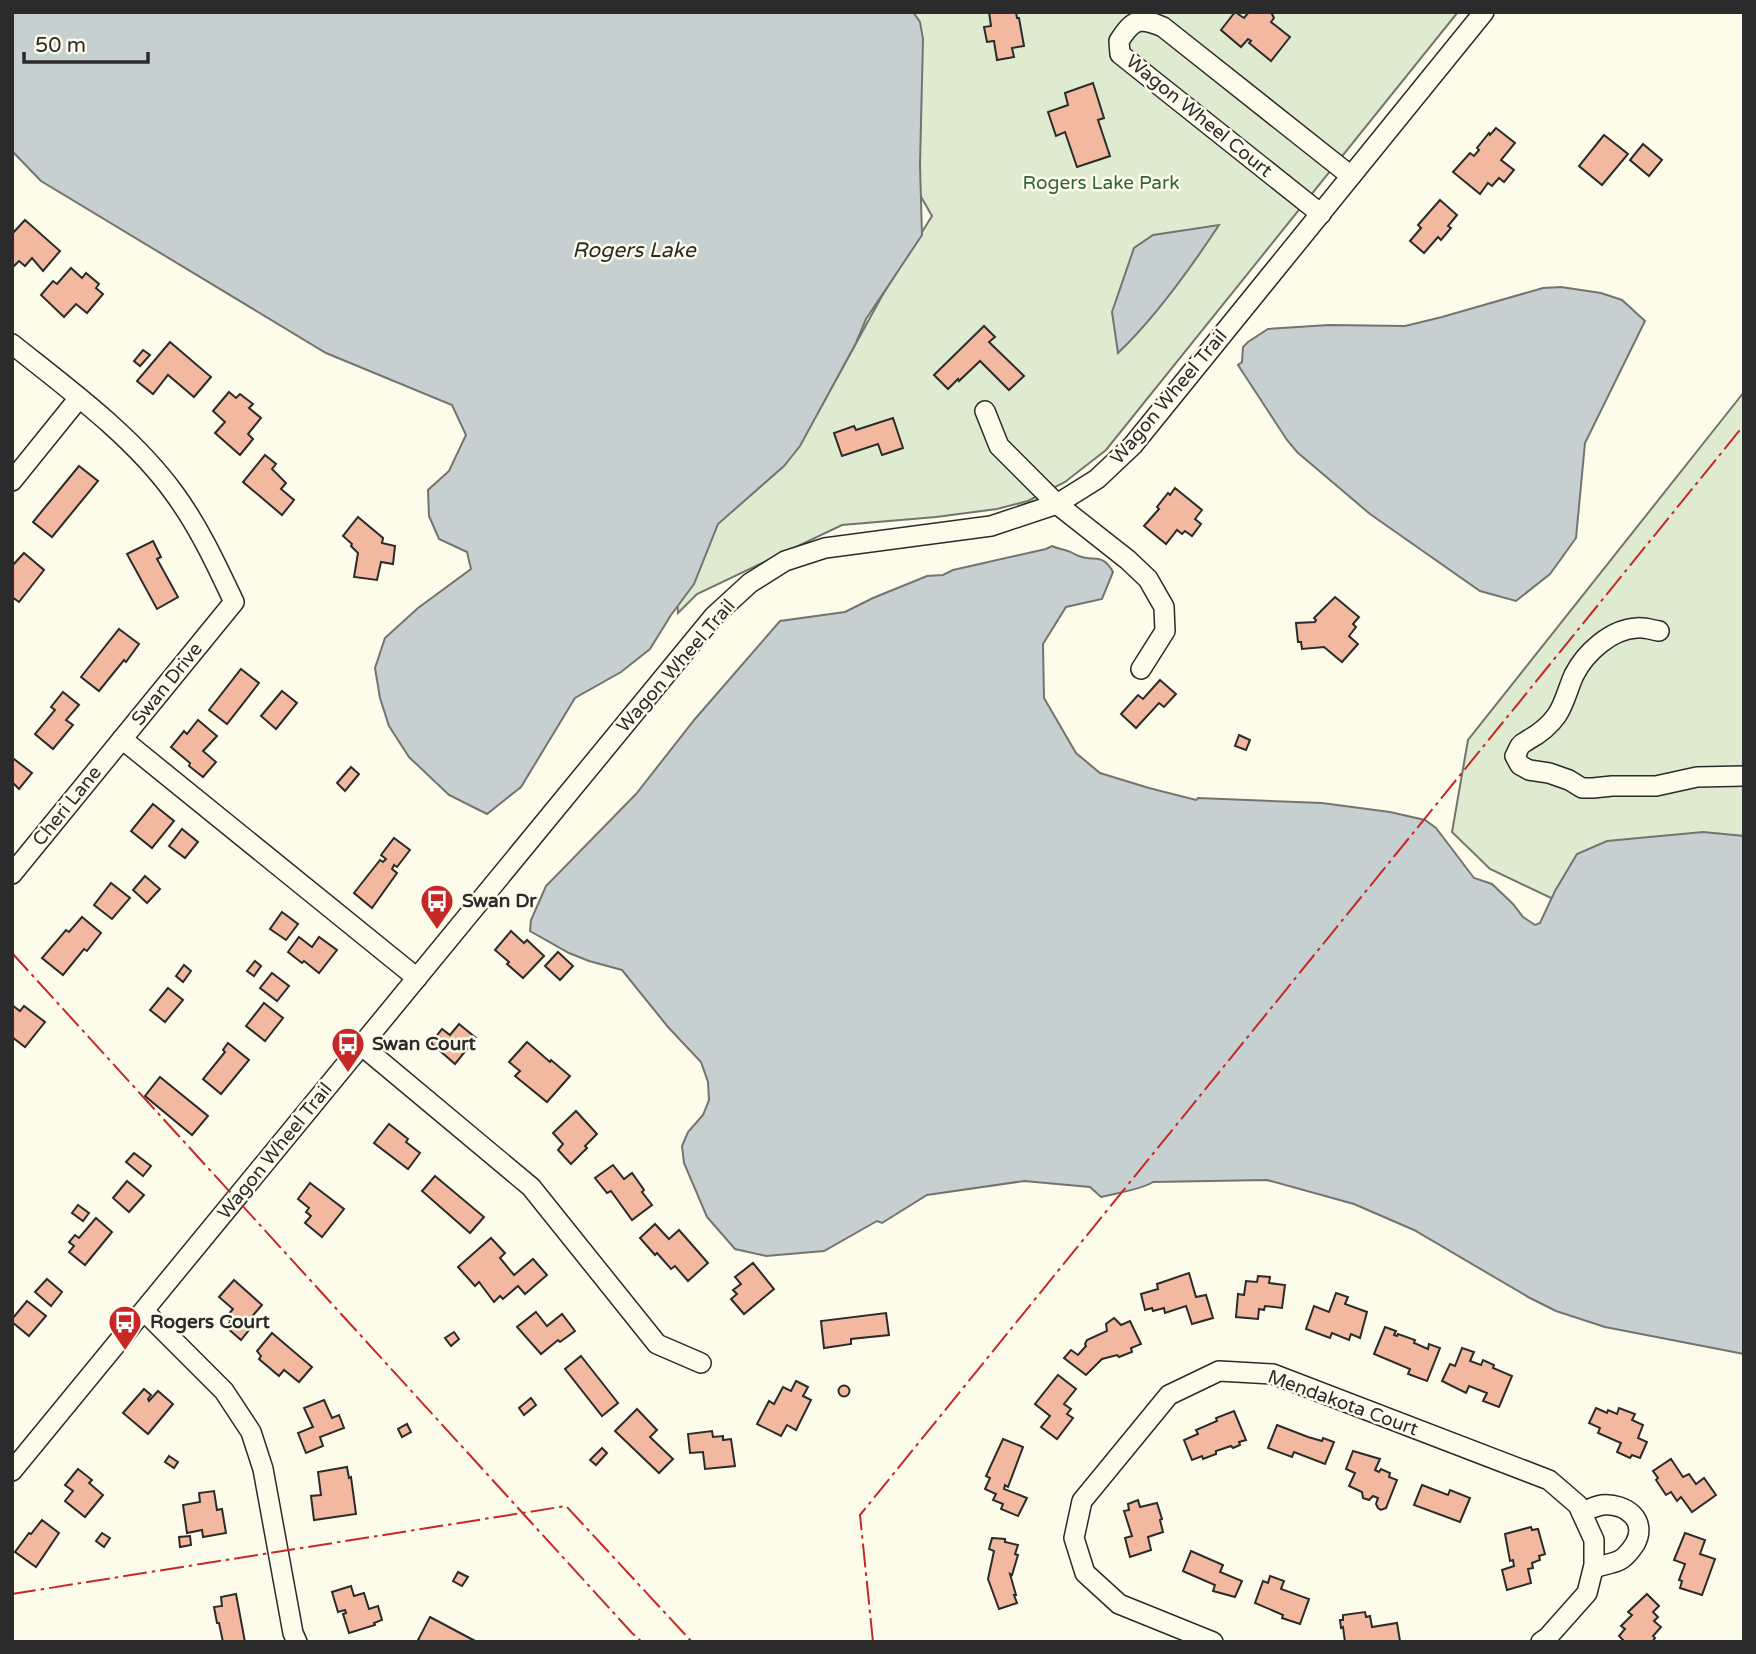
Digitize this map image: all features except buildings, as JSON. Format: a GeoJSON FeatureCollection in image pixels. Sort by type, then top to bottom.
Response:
{"type":"FeatureCollection","features":[{"type":"Feature","properties":{"kind":"street","name":"Wagon Wheel Trail"},"geometry":{"type":"LineString","coordinates":[[12,1471],[714,616],[750,583],[785,561],[825,548],[991,526],[1057,504],[1097,480],[1133,445],[1484,12]]}},
{"type":"Feature","properties":{"kind":"street","name":"Wagon Wheel Court"},"geometry":{"type":"LineString","coordinates":[[1321,214],[1120,54],[1119,41],[1128,27],[1138,21],[1148,21],[1163,27],[1351,176]]}},
{"type":"Feature","properties":{"kind":"street","name":"Swan Drive"},"geometry":{"type":"LineString","coordinates":[[12,344],[131,444],[174,492],[207,544],[234,602],[122,739],[417,978]]}},
{"type":"Feature","properties":{"kind":"street"},"geometry":{"type":"LineString","coordinates":[[12,481],[79,398]]}},
{"type":"Feature","properties":{"kind":"street"},"geometry":{"type":"LineString","coordinates":[[985,411],[999,446],[1057,504],[1128,560],[1147,579],[1164,607],[1165,631],[1141,669]]}},
{"type":"Feature","properties":{"kind":"street"},"geometry":{"type":"LineString","coordinates":[[1659,631],[1639,627],[1622,630],[1586,656],[1576,671],[1563,706],[1556,716],[1521,744],[1515,756],[1520,765],[1530,770],[1549,773],[1582,788],[1656,786],[1697,777],[1744,776]]}},
{"type":"Feature","properties":{"kind":"street","name":"Cheri Lane"},"geometry":{"type":"LineString","coordinates":[[12,874],[122,739]]}},
{"type":"Feature","properties":{"kind":"street"},"geometry":{"type":"LineString","coordinates":[[361,1045],[531,1187],[657,1344],[701,1363]]}},
{"type":"Feature","properties":{"kind":"street"},"geometry":{"type":"LineString","coordinates":[[144,1311],[224,1391],[251,1432],[264,1469],[293,1633],[297,1642]]}},
{"type":"Feature","properties":{"kind":"street","name":"Mendakota Court"},"geometry":{"type":"LineString","coordinates":[[1213,1642],[1119,1604],[1085,1573],[1074,1538],[1082,1501],[1161,1404],[1169,1395],[1219,1371],[1273,1374],[1549,1480],[1578,1505],[1594,1540],[1594,1568],[1587,1593],[1541,1642]]}},
{"type":"Feature","properties":{"kind":"street"},"geometry":{"type":"LineString","coordinates":[[1581,1512],[1600,1505],[1617,1506],[1635,1516],[1639,1526],[1639,1536],[1632,1550],[1621,1559],[1594,1568]]}},
{"type":"Feature","properties":{"kind":"green space","name":"Rogers Lake Park"},"geometry":{"type":"Polygon","coordinates":[[[903,12],[1458,12],[1106,450],[1065,482],[1028,501],[997,509],[842,525],[697,594],[678,613],[673,532],[817,414],[882,296],[932,216],[887,137],[903,12]]]}},
{"type":"Feature","properties":{"kind":"green space"},"geometry":{"type":"Polygon","coordinates":[[[1744,392],[1744,903],[1568,906],[1490,869],[1452,832],[1468,740],[1744,392]]]}},
{"type":"Feature","properties":{"kind":"water","name":"Rogers Lake"},"geometry":{"type":"Polygon","coordinates":[[[12,12],[913,12],[920,22],[923,39],[920,165],[922,235],[866,319],[856,343],[800,446],[784,466],[718,524],[694,584],[650,649],[621,672],[575,698],[521,787],[487,814],[449,795],[409,757],[389,726],[380,698],[375,668],[385,638],[418,608],[471,569],[467,552],[439,539],[429,516],[428,490],[449,471],[466,435],[452,405],[326,353],[41,181],[12,151],[12,12]]]}},
{"type":"Feature","properties":{"kind":"water"},"geometry":{"type":"Polygon","coordinates":[[[1219,225],[1172,292],[1118,353],[1112,312],[1134,248],[1153,235],[1219,225]]]}},
{"type":"Feature","properties":{"kind":"water"},"geometry":{"type":"Polygon","coordinates":[[[1561,287],[1601,293],[1622,300],[1645,321],[1585,443],[1576,538],[1550,574],[1516,601],[1480,591],[1370,514],[1297,452],[1238,365],[1242,362],[1243,347],[1268,329],[1329,325],[1405,326],[1543,288],[1561,287]]]}},
{"type":"Feature","properties":{"kind":"water"},"geometry":{"type":"Polygon","coordinates":[[[1052,546],[1085,558],[1102,560],[1113,572],[1102,599],[1066,607],[1043,644],[1044,698],[1076,753],[1100,773],[1196,800],[1322,803],[1390,812],[1425,820],[1436,828],[1474,878],[1492,884],[1523,917],[1535,925],[1540,923],[1577,854],[1607,841],[1703,832],[1744,836],[1744,1354],[1605,1327],[1556,1311],[1414,1230],[1354,1204],[1267,1180],[1153,1182],[1101,1197],[1090,1187],[1024,1181],[927,1195],[882,1223],[877,1221],[824,1251],[766,1256],[735,1249],[707,1217],[684,1163],[682,1146],[688,1132],[703,1115],[709,1100],[708,1082],[701,1062],[668,1027],[622,970],[569,953],[530,931],[531,920],[546,886],[636,794],[695,719],[780,621],[845,612],[927,576],[943,575],[953,570],[1052,546]]]}},
{"type":"Feature","properties":{"kind":"power"},"geometry":{"type":"LineString","coordinates":[[873,1642],[860,1515],[1744,425]]}},
{"type":"Feature","properties":{"kind":"power"},"geometry":{"type":"LineString","coordinates":[[12,953],[642,1642]]}},
{"type":"Feature","properties":{"kind":"power"},"geometry":{"type":"LineString","coordinates":[[12,1594],[566,1506],[692,1642]]}},
{"type":"Feature","properties":{"kind":"place","name":"Swan Dr"},"geometry":{"type":"Point","coordinates":[437,931]}},
{"type":"Feature","properties":{"kind":"place","name":"Swan Court"},"geometry":{"type":"Point","coordinates":[348,1074]}},
{"type":"Feature","properties":{"kind":"place","name":"Rogers Court"},"geometry":{"type":"Point","coordinates":[125,1352]}}]}
